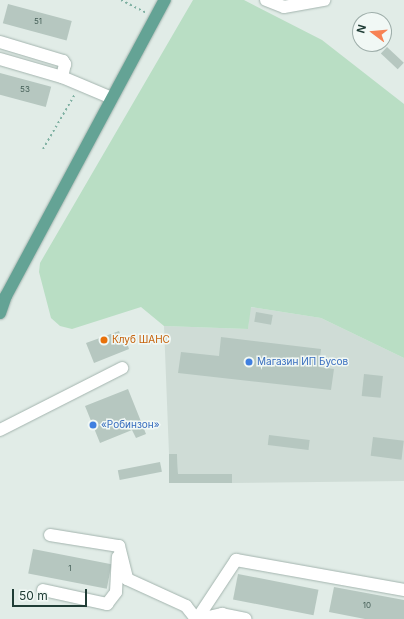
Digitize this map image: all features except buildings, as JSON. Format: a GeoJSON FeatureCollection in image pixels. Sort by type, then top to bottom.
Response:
{"type":"FeatureCollection","features":[{"type":"Feature","properties":{"kind":"main road"},"geometry":{"type":"LineString","coordinates":[[0,313],[6,296],[165,0]]}},
{"type":"Feature","properties":{"kind":"lane"},"geometry":{"type":"LineString","coordinates":[[266,0],[284,7],[324,0]]}},
{"type":"Feature","properties":{"kind":"lane"},"geometry":{"type":"LineString","coordinates":[[0,42],[63,61],[65,64],[62,77]]}},
{"type":"Feature","properties":{"kind":"lane"},"geometry":{"type":"LineString","coordinates":[[0,59],[62,77],[112,98]]}},
{"type":"Feature","properties":{"kind":"lane"},"geometry":{"type":"LineString","coordinates":[[0,430],[122,368]]}},
{"type":"Feature","properties":{"kind":"lane"},"geometry":{"type":"LineString","coordinates":[[50,534],[119,546]]}},
{"type":"Feature","properties":{"kind":"lane"},"geometry":{"type":"LineString","coordinates":[[42,590],[107,604],[116,592],[119,546]]}},
{"type":"Feature","properties":{"kind":"lane"},"geometry":{"type":"LineString","coordinates":[[119,546],[127,579],[186,606],[198,619]]}},
{"type":"Feature","properties":{"kind":"lane"},"geometry":{"type":"LineString","coordinates":[[198,619],[236,560],[404,590]]}},
{"type":"Feature","properties":{"kind":"lane"},"geometry":{"type":"LineString","coordinates":[[198,619],[222,614],[245,619]]}},
{"type":"Feature","properties":{"kind":"path"},"geometry":{"type":"LineString","coordinates":[[121,0],[155,17]]}},
{"type":"Feature","properties":{"kind":"path"},"geometry":{"type":"LineString","coordinates":[[43,149],[80,84]]}},
{"type":"Feature","properties":{"kind":"shaded area"},"geometry":{"type":"Polygon","coordinates":[[[250,307],[321,318],[404,358],[404,481],[232,483],[232,474],[178,474],[177,454],[169,454],[164,326],[248,329],[250,307]]]}},
{"type":"Feature","properties":{"kind":"green space"},"geometry":{"type":"Polygon","coordinates":[[[193,0],[244,0],[322,40],[404,104],[404,358],[321,318],[251,307],[248,329],[164,326],[141,307],[72,329],[60,326],[51,318],[39,272],[40,263],[193,0]]]}},
{"type":"Feature","properties":{"kind":"place","name":"Клуб ШАНС"},"geometry":{"type":"Point","coordinates":[104,340]}},
{"type":"Feature","properties":{"kind":"place","name":"Магазин ИП Бусов"},"geometry":{"type":"Point","coordinates":[249,362]}},
{"type":"Feature","properties":{"kind":"place","name":"«Робинзон»"},"geometry":{"type":"Point","coordinates":[93,425]}}]}
